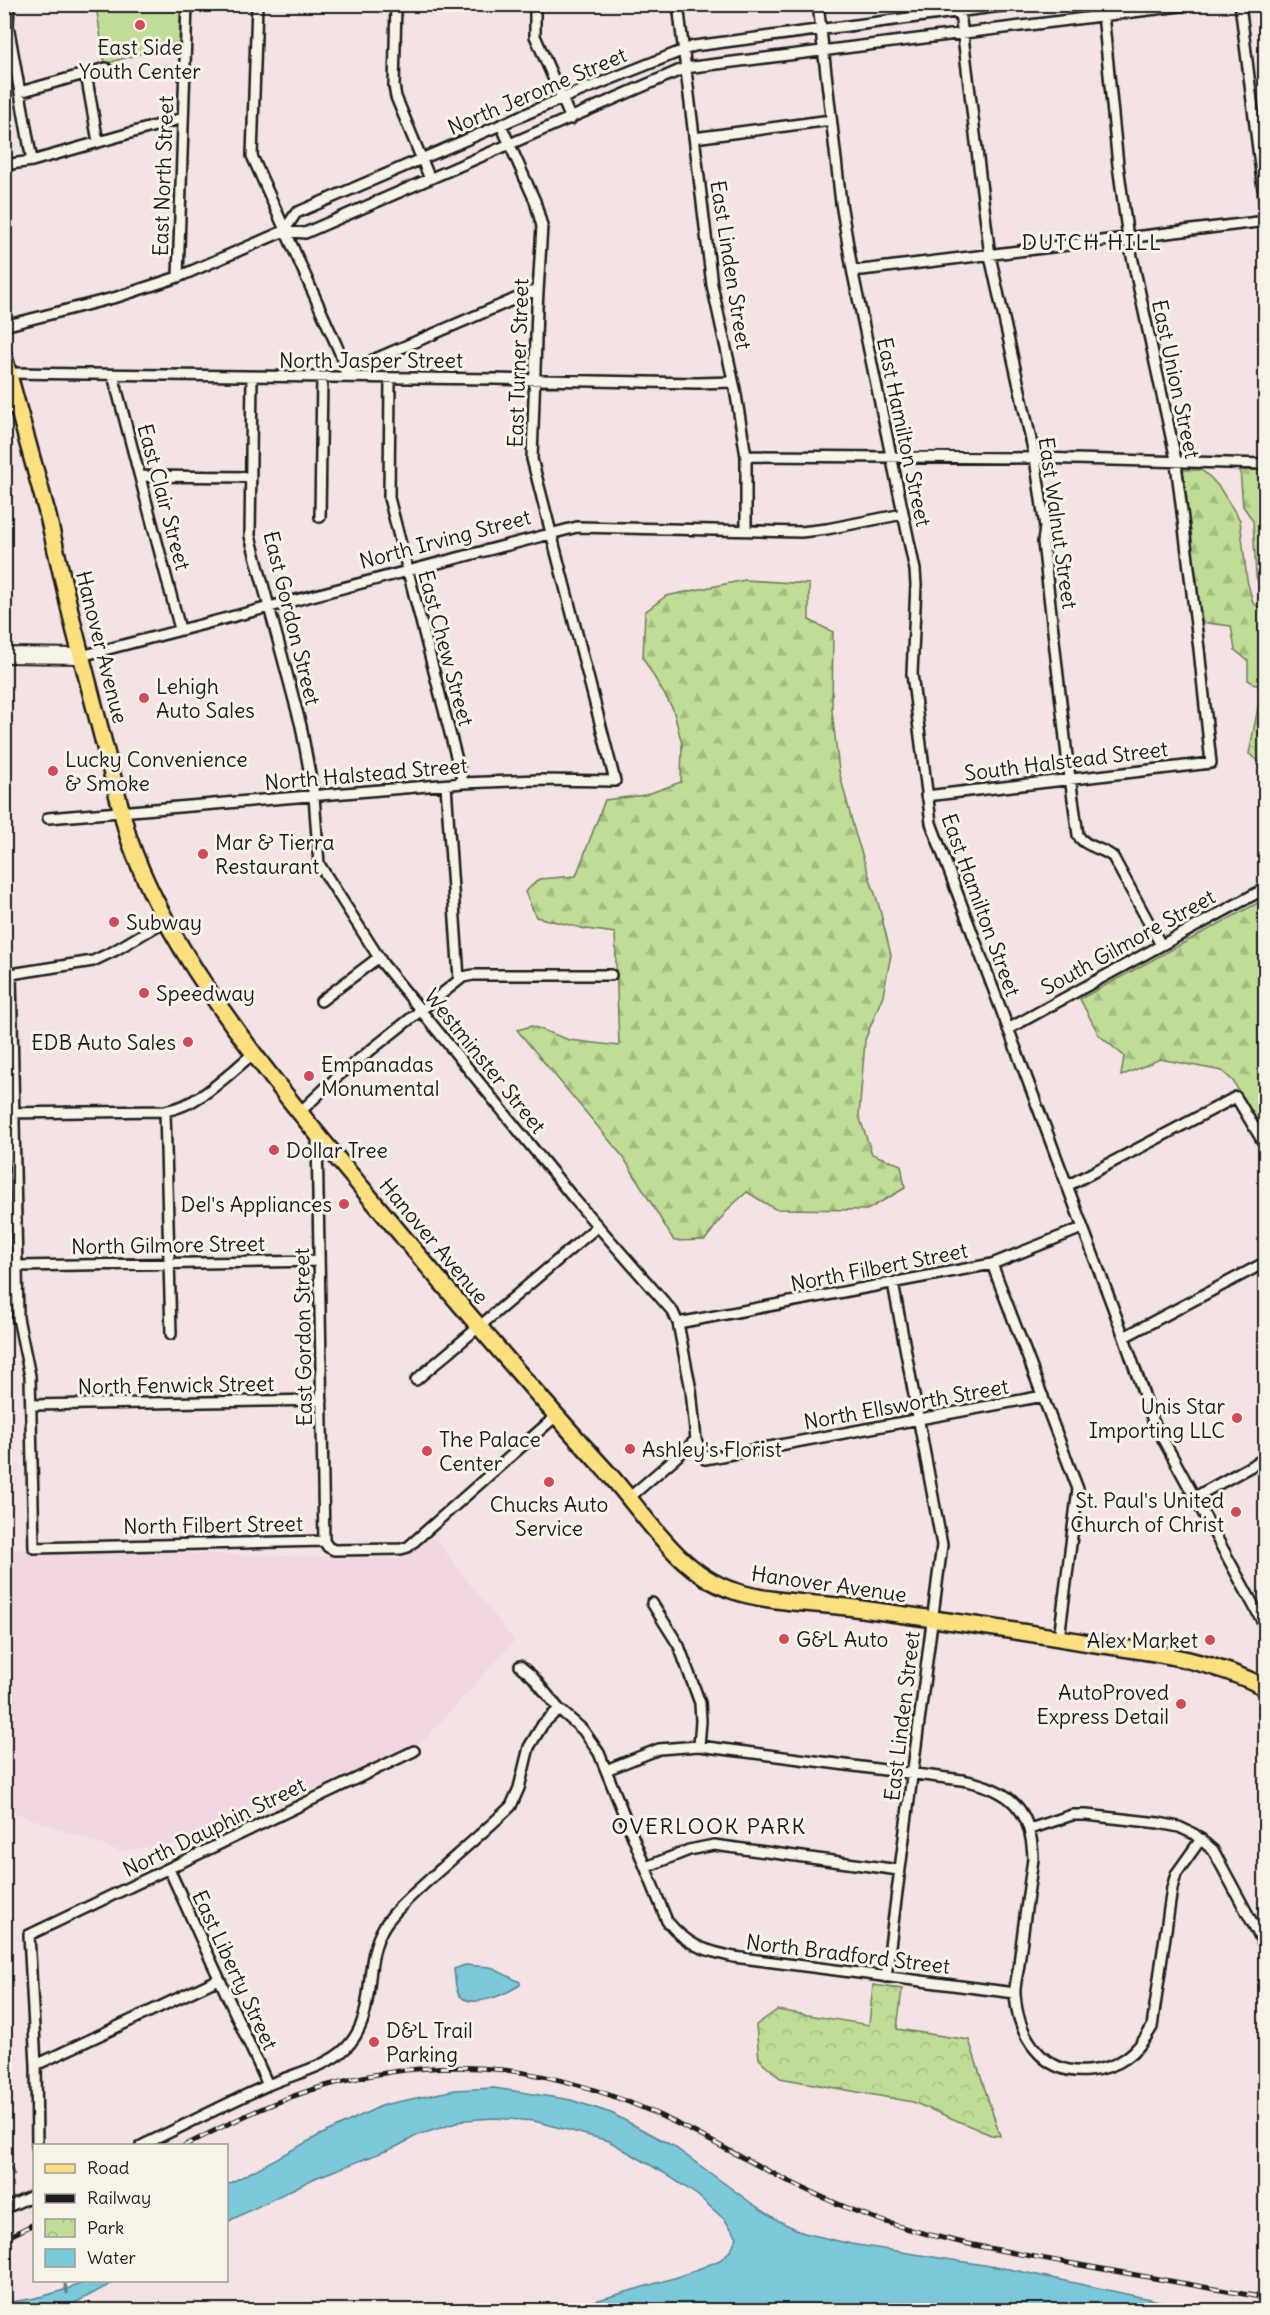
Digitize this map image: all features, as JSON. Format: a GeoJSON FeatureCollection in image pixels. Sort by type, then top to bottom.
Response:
{"type":"FeatureCollection","features":[{"type":"Feature","properties":{"kind":"main road","name":"Hanover Avenue"},"geometry":{"type":"LineString","coordinates":[[4,357],[9,373],[11,408],[50,527],[122,812],[139,867],[165,921],[210,992],[299,1113],[479,1327],[682,1559],[714,1583],[750,1596],[1059,1638],[1197,1662],[1264,1685]]}},
{"type":"Feature","properties":{"kind":"main road","name":"North Irving Street"},"geometry":{"type":"LineString","coordinates":[[4,655],[81,656]]}},
{"type":"Feature","properties":{"kind":"street"},"geometry":{"type":"LineString","coordinates":[[9,4],[8,25],[32,161]]}},
{"type":"Feature","properties":{"kind":"street","name":"East North Street"},"geometry":{"type":"LineString","coordinates":[[178,277],[187,4]]}},
{"type":"Feature","properties":{"kind":"street"},"geometry":{"type":"LineString","coordinates":[[257,4],[252,156],[348,371]]}},
{"type":"Feature","properties":{"kind":"street"},"geometry":{"type":"LineString","coordinates":[[396,4],[394,86],[398,104],[430,179]]}},
{"type":"Feature","properties":{"kind":"street"},"geometry":{"type":"LineString","coordinates":[[535,4],[535,36],[571,119]]}},
{"type":"Feature","properties":{"kind":"street","name":"East Linden Street"},"geometry":{"type":"LineString","coordinates":[[678,4],[712,285],[746,456],[746,530]]}},
{"type":"Feature","properties":{"kind":"street","name":"East Hamilton Street"},"geometry":{"type":"LineString","coordinates":[[819,4],[831,120],[852,269],[916,585],[912,674],[931,823],[1124,1337],[1153,1421],[1266,1628]]}},
{"type":"Feature","properties":{"kind":"street","name":"North Jerome Street"},"geometry":{"type":"LineString","coordinates":[[284,231],[296,213],[562,98],[683,49],[959,8],[1017,4]]}},
{"type":"Feature","properties":{"kind":"street","name":"East Union Street"},"geometry":{"type":"LineString","coordinates":[[1102,4],[1128,238],[1176,462],[1200,650],[1211,763]]}},
{"type":"Feature","properties":{"kind":"street","name":"North Jerome Street"},"geometry":{"type":"LineString","coordinates":[[4,326],[117,297],[178,277],[284,231],[304,233],[685,68],[1197,4]]}},
{"type":"Feature","properties":{"kind":"street"},"geometry":{"type":"LineString","coordinates":[[1240,4],[1266,214]]}},
{"type":"Feature","properties":{"kind":"street","name":"East Walnut Street"},"geometry":{"type":"LineString","coordinates":[[959,8],[990,256],[1035,458],[1045,527],[1043,542],[1070,779],[1080,840],[1113,856],[1161,945]]}},
{"type":"Feature","properties":{"kind":"street"},"geometry":{"type":"LineString","coordinates":[[20,92],[106,68]]}},
{"type":"Feature","properties":{"kind":"street"},"geometry":{"type":"LineString","coordinates":[[86,74],[98,142]]}},
{"type":"Feature","properties":{"kind":"street"},"geometry":{"type":"LineString","coordinates":[[4,165],[32,161],[183,118]]}},
{"type":"Feature","properties":{"kind":"street"},"geometry":{"type":"LineString","coordinates":[[694,138],[831,120]]}},
{"type":"Feature","properties":{"kind":"street","name":"East Turner Street"},"geometry":{"type":"LineString","coordinates":[[501,125],[536,201],[542,226],[532,459],[615,781]]}},
{"type":"Feature","properties":{"kind":"street"},"geometry":{"type":"LineString","coordinates":[[852,269],[866,270],[990,256],[1266,220]]}},
{"type":"Feature","properties":{"kind":"street"},"geometry":{"type":"LineString","coordinates":[[320,517],[327,377],[348,371],[538,289]]}},
{"type":"Feature","properties":{"kind":"street","name":"North Jasper Street"},"geometry":{"type":"LineString","coordinates":[[9,373],[733,382]]}},
{"type":"Feature","properties":{"kind":"street","name":"East Clair Street"},"geometry":{"type":"LineString","coordinates":[[113,375],[180,629]]}},
{"type":"Feature","properties":{"kind":"street","name":"East Gordon Street"},"geometry":{"type":"LineString","coordinates":[[252,377],[250,536],[301,726],[314,796]]}},
{"type":"Feature","properties":{"kind":"street","name":"East Chew Street"},"geometry":{"type":"LineString","coordinates":[[390,378],[389,498],[463,783]]}},
{"type":"Feature","properties":{"kind":"street"},"geometry":{"type":"LineString","coordinates":[[746,456],[1035,458],[1266,464]]}},
{"type":"Feature","properties":{"kind":"street"},"geometry":{"type":"LineString","coordinates":[[140,476],[251,477]]}},
{"type":"Feature","properties":{"kind":"street","name":"North Irving Street"},"geometry":{"type":"LineString","coordinates":[[81,656],[577,527],[801,532],[903,514]]}},
{"type":"Feature","properties":{"kind":"street","name":"South Halstead Street"},"geometry":{"type":"LineString","coordinates":[[926,796],[1211,763]]}},
{"type":"Feature","properties":{"kind":"street","name":"North Halstead Street"},"geometry":{"type":"LineString","coordinates":[[48,818],[446,784],[538,780],[615,781]]}},
{"type":"Feature","properties":{"kind":"street"},"geometry":{"type":"LineString","coordinates":[[446,784],[459,979]]}},
{"type":"Feature","properties":{"kind":"street","name":"Westminster Street"},"geometry":{"type":"LineString","coordinates":[[314,796],[319,864],[379,957],[598,1226],[672,1312],[678,1323]]}},
{"type":"Feature","properties":{"kind":"street","name":"South Gilmore Street"},"geometry":{"type":"LineString","coordinates":[[1008,1029],[1266,888]]}},
{"type":"Feature","properties":{"kind":"street"},"geometry":{"type":"LineString","coordinates":[[31,1405],[29,1363],[18,1318],[9,1113],[11,974],[93,961],[104,957],[165,921]]}},
{"type":"Feature","properties":{"kind":"street"},"geometry":{"type":"LineString","coordinates":[[321,1001],[379,957]]}},
{"type":"Feature","properties":{"kind":"street"},"geometry":{"type":"LineString","coordinates":[[299,1113],[338,1076],[459,979],[473,975],[611,975]]}},
{"type":"Feature","properties":{"kind":"street"},"geometry":{"type":"LineString","coordinates":[[9,1113],[165,1111],[188,1105],[254,1053]]}},
{"type":"Feature","properties":{"kind":"street"},"geometry":{"type":"LineString","coordinates":[[1067,1186],[1236,1097],[1266,1147]]}},
{"type":"Feature","properties":{"kind":"street"},"geometry":{"type":"LineString","coordinates":[[165,1111],[171,1334]]}},
{"type":"Feature","properties":{"kind":"street","name":"East Gordon Street"},"geometry":{"type":"LineString","coordinates":[[317,1134],[324,1541]]}},
{"type":"Feature","properties":{"kind":"street"},"geometry":{"type":"LineString","coordinates":[[416,1380],[598,1226]]}},
{"type":"Feature","properties":{"kind":"street","name":"North Filbert Street"},"geometry":{"type":"LineString","coordinates":[[678,1323],[992,1264],[1082,1228]]}},
{"type":"Feature","properties":{"kind":"street","name":"North Gilmore Street"},"geometry":{"type":"LineString","coordinates":[[16,1266],[320,1261]]}},
{"type":"Feature","properties":{"kind":"street"},"geometry":{"type":"LineString","coordinates":[[1124,1337],[1266,1262]]}},
{"type":"Feature","properties":{"kind":"street"},"geometry":{"type":"LineString","coordinates":[[992,1264],[1078,1489],[1059,1638]]}},
{"type":"Feature","properties":{"kind":"street","name":"East Linden Street"},"geometry":{"type":"LineString","coordinates":[[886,1977],[942,1545],[893,1283]]}},
{"type":"Feature","properties":{"kind":"street"},"geometry":{"type":"LineString","coordinates":[[630,1497],[696,1440],[691,1390],[678,1323]]}},
{"type":"Feature","properties":{"kind":"street","name":"North Ellsworth Street"},"geometry":{"type":"LineString","coordinates":[[696,1440],[705,1459],[1043,1396]]}},
{"type":"Feature","properties":{"kind":"street","name":"North Fenwick Street"},"geometry":{"type":"LineString","coordinates":[[31,1405],[322,1400]]}},
{"type":"Feature","properties":{"kind":"street","name":"North Filbert Street"},"geometry":{"type":"LineString","coordinates":[[31,1405],[34,1548],[324,1541],[334,1550],[401,1549],[408,1547],[556,1416]]}},
{"type":"Feature","properties":{"kind":"street"},"geometry":{"type":"LineString","coordinates":[[1195,1497],[1266,1458]]}},
{"type":"Feature","properties":{"kind":"street"},"geometry":{"type":"LineString","coordinates":[[652,1603],[679,1646],[700,1703],[699,1746]]}},
{"type":"Feature","properties":{"kind":"street"},"geometry":{"type":"LineString","coordinates":[[520,1666],[532,1676],[559,1709],[583,1730],[599,1753],[646,1867],[689,1850],[714,1845],[899,1870]]}},
{"type":"Feature","properties":{"kind":"street"},"geometry":{"type":"LineString","coordinates":[[143,2144],[338,2055],[354,2038],[366,2015],[371,1963],[378,1939],[386,1924],[406,1900],[511,1806],[519,1788],[529,1747],[543,1724],[559,1709]]}},
{"type":"Feature","properties":{"kind":"street"},"geometry":{"type":"LineString","coordinates":[[606,1770],[659,1749],[699,1746],[985,1784],[1010,1798],[1022,1812],[1030,1829],[1033,1860],[1015,1993],[1018,2021],[1035,2050],[1046,2060],[1076,2072],[1102,2069],[1128,2059],[1142,2044],[1152,2027],[1172,1888],[1176,1874],[1201,1839]]}},
{"type":"Feature","properties":{"kind":"street","name":"North Dauphin Street"},"geometry":{"type":"LineString","coordinates":[[36,2065],[29,1935],[414,1751]]}},
{"type":"Feature","properties":{"kind":"street"},"geometry":{"type":"LineString","coordinates":[[1030,1829],[1072,1815],[1179,1827],[1201,1839],[1213,1850],[1266,1948]]}},
{"type":"Feature","properties":{"kind":"street","name":"North Bradford Street"},"geometry":{"type":"LineString","coordinates":[[646,1867],[667,1921],[680,1936],[699,1949],[734,1957],[1015,1993]]}},
{"type":"Feature","properties":{"kind":"street","name":"East Liberty Street"},"geometry":{"type":"LineString","coordinates":[[169,1869],[268,2085]]}},
{"type":"Feature","properties":{"kind":"street"},"geometry":{"type":"LineString","coordinates":[[38,2144],[36,2065],[219,1979]]}},
{"type":"Feature","properties":{"kind":"street"},"geometry":{"type":"LineString","coordinates":[[4,2209],[33,2195]]}},
{"type":"Feature","properties":{"kind":"shaded area"},"geometry":{"type":"Polygon","coordinates":[[[433,1536],[514,1641],[424,1740],[205,1840],[120,1851],[5,1809],[4,1549],[403,1559],[433,1536]]]}},
{"type":"Feature","properties":{"kind":"green space","name":"East Side Youth Center"},"geometry":{"type":"Polygon","coordinates":[[[78,5],[181,5],[179,42],[105,64],[96,6],[79,7],[78,5]]]}},
{"type":"Feature","properties":{"kind":"green space"},"geometry":{"type":"Polygon","coordinates":[[[1183,470],[1201,470],[1210,477],[1240,520],[1247,580],[1253,603],[1265,611],[1266,671],[1262,688],[1248,680],[1248,661],[1235,650],[1231,626],[1200,622],[1183,470]]]}},
{"type":"Feature","properties":{"kind":"green space"},"geometry":{"type":"Polygon","coordinates":[[[1240,470],[1265,470],[1265,600],[1256,576],[1253,521],[1243,506],[1240,470]]]}},
{"type":"Feature","properties":{"kind":"green space"},"geometry":{"type":"Polygon","coordinates":[[[745,580],[809,584],[809,620],[833,632],[832,711],[839,771],[891,955],[883,995],[865,1040],[859,1116],[872,1154],[901,1165],[905,1188],[867,1210],[775,1209],[747,1192],[729,1208],[705,1240],[674,1241],[624,1158],[517,1030],[532,1026],[569,1040],[619,1046],[615,933],[586,929],[536,917],[525,892],[539,879],[576,876],[605,800],[645,795],[681,782],[682,744],[673,709],[643,658],[645,612],[666,596],[745,580]]]}},
{"type":"Feature","properties":{"kind":"green space"},"geometry":{"type":"Polygon","coordinates":[[[1265,671],[1265,766],[1249,754],[1265,671]]]}},
{"type":"Feature","properties":{"kind":"green space"},"geometry":{"type":"Polygon","coordinates":[[[1265,899],[1265,1138],[1233,1081],[1222,1071],[1160,1059],[1121,1076],[1124,1056],[1099,1035],[1080,999],[1265,899]]]}},
{"type":"Feature","properties":{"kind":"green space"},"geometry":{"type":"Polygon","coordinates":[[[873,1985],[902,1989],[897,2029],[969,2040],[1000,2136],[991,2135],[913,2102],[780,2078],[759,2059],[756,2025],[777,2010],[869,2025],[873,1985]]]}},
{"type":"Feature","properties":{"kind":"water"},"geometry":{"type":"Polygon","coordinates":[[[465,1965],[490,1967],[520,1982],[520,1985],[488,1999],[470,2001],[458,1993],[456,1985],[454,1969],[465,1965]]]}},
{"type":"Feature","properties":{"kind":"water"},"geometry":{"type":"Polygon","coordinates":[[[494,2088],[571,2100],[611,2113],[673,2146],[754,2205],[804,2233],[851,2244],[1009,2269],[1201,2310],[564,2310],[681,2276],[720,2260],[730,2251],[737,2237],[725,2220],[697,2195],[609,2141],[534,2121],[494,2118],[466,2120],[418,2135],[396,2147],[315,2178],[228,2222],[228,2184],[318,2136],[383,2105],[455,2090],[494,2088]]]}},
{"type":"Feature","properties":{"kind":"water"},"geometry":{"type":"Polygon","coordinates":[[[86,2282],[114,2282],[62,2310],[5,2310],[5,2302],[26,2300],[86,2282]]]}},
{"type":"Feature","properties":{"kind":"waterway"},"geometry":{"type":"LineString","coordinates":[[4,2156],[14,2175]]}},
{"type":"Feature","properties":{"kind":"waterway"},"geometry":{"type":"LineString","coordinates":[[64,2282],[67,2293]]}},
{"type":"Feature","properties":{"kind":"railway"},"geometry":{"type":"LineString","coordinates":[[188,2144],[236,2120],[307,2091],[371,2075],[416,2069],[460,2067],[503,2070],[546,2077],[631,2103],[674,2122],[823,2198],[897,2226],[991,2249],[1266,2298]]}},
{"type":"Feature","properties":{"kind":"railway"},"geometry":{"type":"LineString","coordinates":[[4,2239],[33,2224]]}},
{"type":"Feature","properties":{"kind":"place","name":"East Side Youth Center"},"geometry":{"type":"Point","coordinates":[140,25]}},
{"type":"Feature","properties":{"kind":"place","name":"Lehigh Auto Sales"},"geometry":{"type":"Point","coordinates":[144,698]}},
{"type":"Feature","properties":{"kind":"place","name":"Lucky Convenience & Smoke"},"geometry":{"type":"Point","coordinates":[53,771]}},
{"type":"Feature","properties":{"kind":"place","name":"Mar & Tierra Restaurant"},"geometry":{"type":"Point","coordinates":[203,854]}},
{"type":"Feature","properties":{"kind":"place","name":"Subway"},"geometry":{"type":"Point","coordinates":[114,922]}},
{"type":"Feature","properties":{"kind":"place","name":"Speedway"},"geometry":{"type":"Point","coordinates":[144,993]}},
{"type":"Feature","properties":{"kind":"place","name":"EDB Auto Sales"},"geometry":{"type":"Point","coordinates":[188,1042]}},
{"type":"Feature","properties":{"kind":"place","name":"Empanadas Monumental"},"geometry":{"type":"Point","coordinates":[309,1076]}},
{"type":"Feature","properties":{"kind":"place","name":"Dollar Tree"},"geometry":{"type":"Point","coordinates":[274,1150]}},
{"type":"Feature","properties":{"kind":"place","name":"Del's Appliances"},"geometry":{"type":"Point","coordinates":[344,1204]}},
{"type":"Feature","properties":{"kind":"place","name":"Unis Star Importing LLC"},"geometry":{"type":"Point","coordinates":[1237,1418]}},
{"type":"Feature","properties":{"kind":"place","name":"Ashley's Florist"},"geometry":{"type":"Point","coordinates":[630,1449]}},
{"type":"Feature","properties":{"kind":"place","name":"The Palace Center"},"geometry":{"type":"Point","coordinates":[427,1451]}},
{"type":"Feature","properties":{"kind":"place","name":"Chucks Auto Service"},"geometry":{"type":"Point","coordinates":[549,1482]}},
{"type":"Feature","properties":{"kind":"place","name":"St. Paul's United Church of Christ"},"geometry":{"type":"Point","coordinates":[1236,1512]}},
{"type":"Feature","properties":{"kind":"place","name":"G&L Auto"},"geometry":{"type":"Point","coordinates":[784,1639]}},
{"type":"Feature","properties":{"kind":"place","name":"Alex Market"},"geometry":{"type":"Point","coordinates":[1210,1640]}},
{"type":"Feature","properties":{"kind":"place","name":"AutoProved Express Detail"},"geometry":{"type":"Point","coordinates":[1181,1704]}},
{"type":"Feature","properties":{"kind":"place","name":"D&L Trail Parking"},"geometry":{"type":"Point","coordinates":[374,2042]}},
{"type":"Feature","properties":{"kind":"district","name":"DUTCH HILL"},"geometry":{"type":"Point","coordinates":[1092,242]}},
{"type":"Feature","properties":{"kind":"district","name":"OVERLOOK PARK"},"geometry":{"type":"Point","coordinates":[709,1826]}}]}
